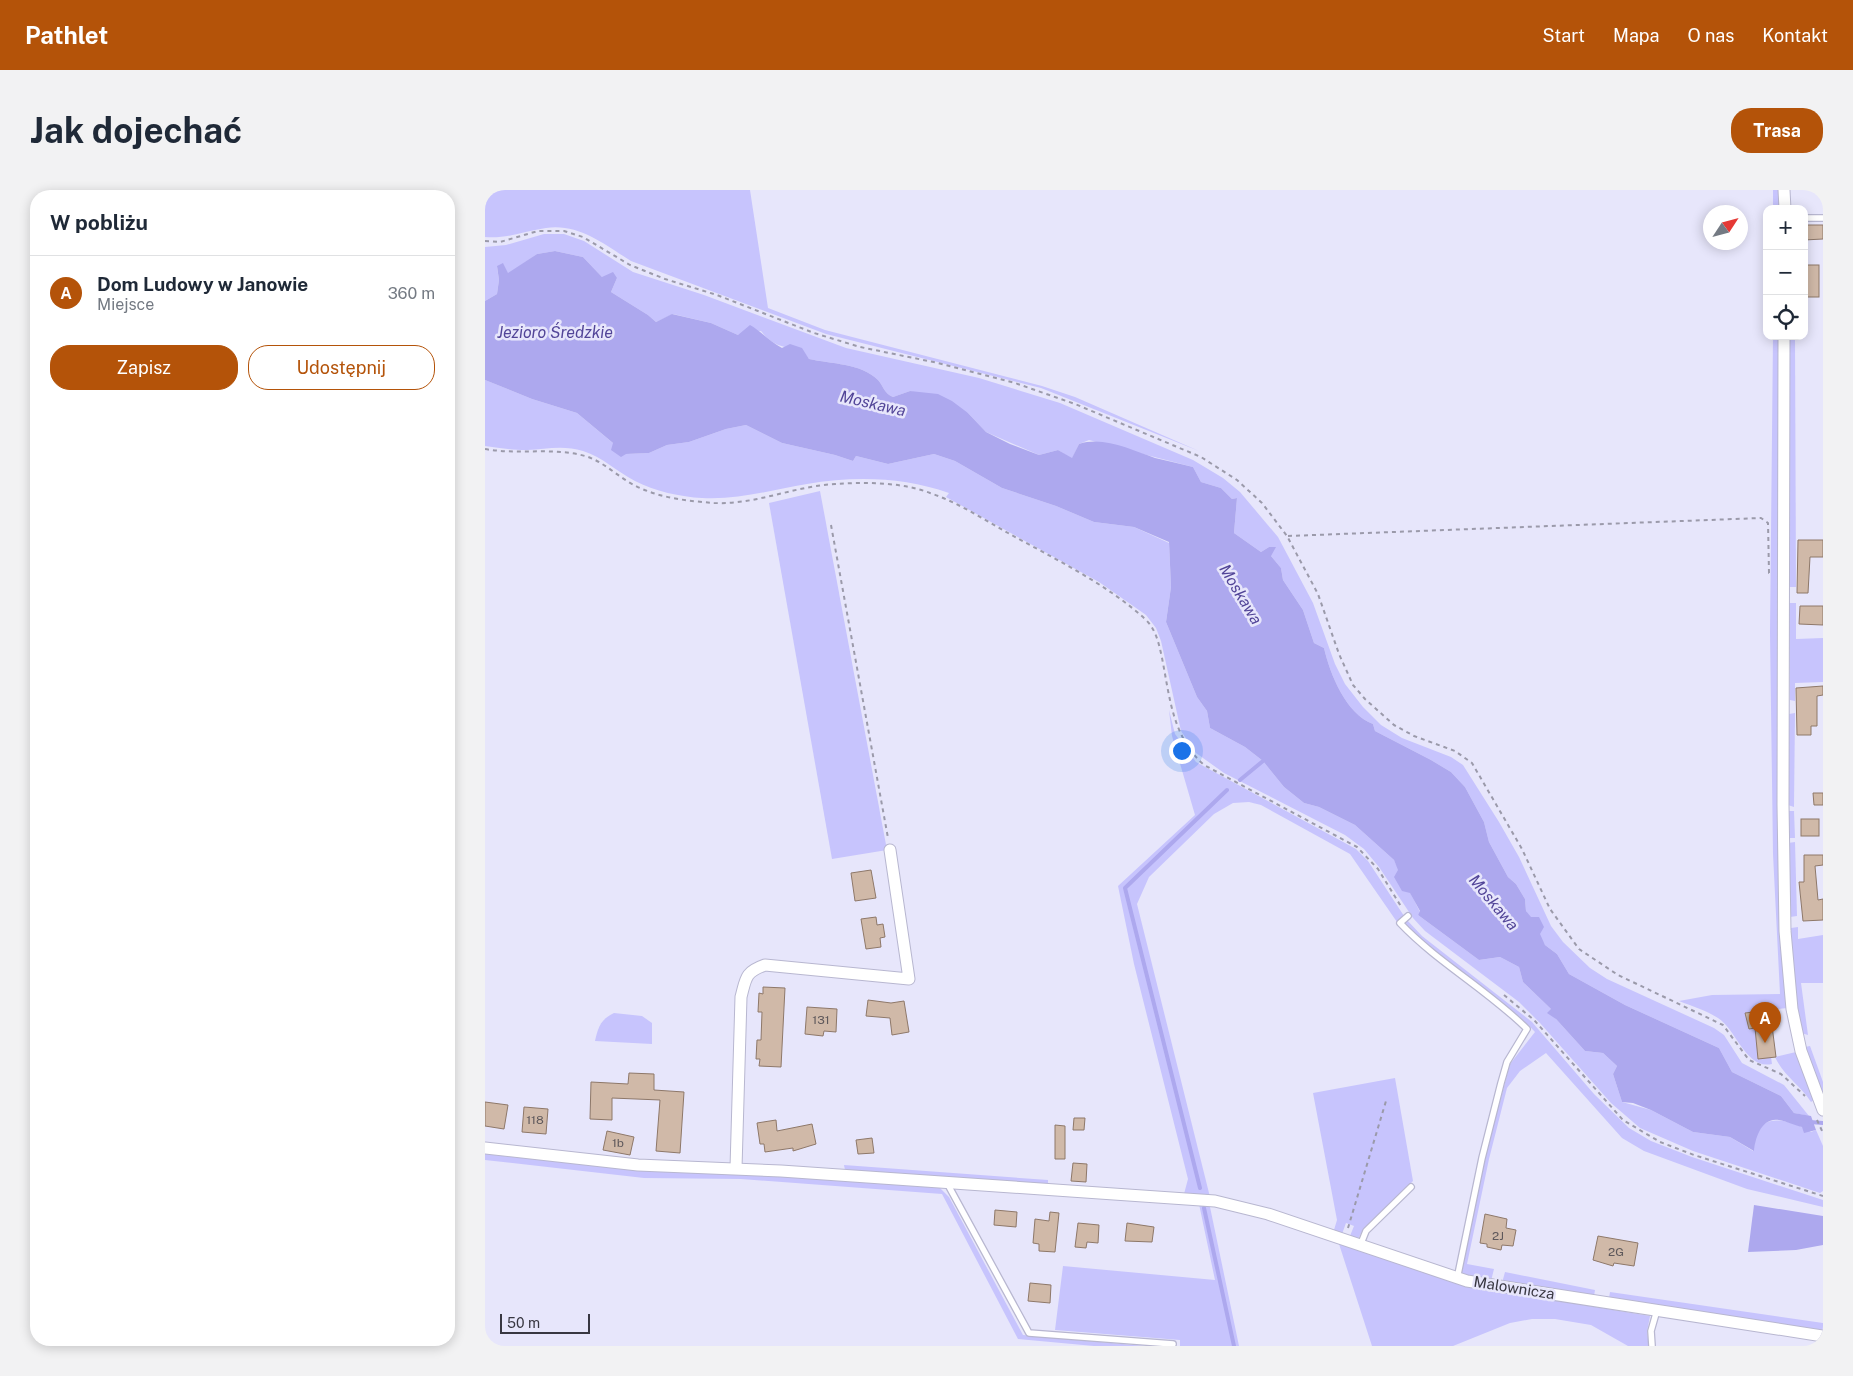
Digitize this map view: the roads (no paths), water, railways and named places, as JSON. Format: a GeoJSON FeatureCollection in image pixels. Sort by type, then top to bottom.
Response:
{"type":"FeatureCollection","features":[{"type":"Feature","properties":{"kind":"street"},"geometry":{"type":"LineString","coordinates":[[1784,190],[1785,205]]}},
{"type":"Feature","properties":{"kind":"street"},"geometry":{"type":"LineString","coordinates":[[1784,340],[1783,805],[1785,931],[1789,994],[1801,1051],[1819,1113]]}},
{"type":"Feature","properties":{"kind":"street"},"geometry":{"type":"LineString","coordinates":[[736,1168],[741,998],[746,976],[754,969],[765,965],[909,979],[890,850]]}},
{"type":"Feature","properties":{"kind":"street","name":"Malownicza"},"geometry":{"type":"LineString","coordinates":[[485,1148],[637,1165],[736,1168],[1215,1201],[1268,1214],[1457,1279],[1823,1336]]}},
{"type":"Feature","properties":{"kind":"lane"},"geometry":{"type":"LineString","coordinates":[[1808,218],[1823,218]]}},
{"type":"Feature","properties":{"kind":"lane"},"geometry":{"type":"LineString","coordinates":[[1408,916],[1400,923],[1415,939],[1505,1008],[1527,1030],[1507,1062],[1501,1083],[1482,1158],[1457,1279]]}},
{"type":"Feature","properties":{"kind":"lane"},"geometry":{"type":"LineString","coordinates":[[947,1183],[1029,1332],[1173,1344]]}},
{"type":"Feature","properties":{"kind":"lane"},"geometry":{"type":"LineString","coordinates":[[1359,1246],[1366,1231],[1411,1187]]}},
{"type":"Feature","properties":{"kind":"lane"},"geometry":{"type":"LineString","coordinates":[[1652,1346],[1651,1331],[1657,1310]]}},
{"type":"Feature","properties":{"kind":"water","name":"Jezioro Średzkie"},"geometry":{"type":"Polygon","coordinates":[[[555,251],[583,257],[602,277],[613,272],[617,278],[611,292],[656,322],[672,314],[711,323],[738,335],[750,325],[782,348],[790,344],[802,348],[809,359],[854,367],[871,374],[878,380],[886,392],[893,397],[910,391],[938,394],[952,401],[968,413],[986,432],[1039,455],[1058,450],[1072,458],[1079,444],[1098,442],[1117,445],[1155,458],[1193,467],[1201,482],[1221,488],[1232,499],[1237,498],[1234,533],[1261,552],[1269,547],[1276,547],[1271,556],[1281,568],[1283,580],[1303,610],[1314,643],[1324,648],[1335,681],[1355,712],[1373,724],[1375,731],[1451,772],[1465,787],[1484,822],[1489,842],[1508,877],[1516,884],[1525,899],[1526,911],[1531,917],[1539,917],[1544,927],[1540,934],[1545,945],[1557,954],[1569,974],[1625,1005],[1719,1048],[1732,1072],[1781,1096],[1794,1113],[1811,1116],[1816,1130],[1804,1133],[1802,1127],[1773,1120],[1763,1125],[1754,1151],[1730,1137],[1693,1132],[1651,1110],[1633,1103],[1622,1102],[1613,1074],[1617,1066],[1603,1053],[1585,1051],[1556,1019],[1547,1013],[1551,1009],[1523,982],[1519,967],[1500,957],[1479,960],[1418,915],[1420,911],[1410,893],[1402,891],[1394,877],[1398,870],[1394,860],[1355,825],[1319,807],[1304,803],[1284,787],[1263,761],[1245,747],[1210,728],[1207,711],[1197,697],[1166,622],[1171,587],[1169,542],[1134,527],[1094,522],[1056,506],[1002,488],[955,461],[934,454],[888,464],[856,456],[853,461],[782,443],[746,425],[726,429],[689,442],[667,445],[649,453],[626,454],[621,457],[611,450],[613,443],[577,413],[532,399],[485,380],[485,301],[497,294],[499,280],[497,266],[503,263],[508,273],[537,254],[555,251]]]}},
{"type":"Feature","properties":{"kind":"water"},"geometry":{"type":"Polygon","coordinates":[[[1754,1205],[1823,1216],[1823,1245],[1796,1250],[1748,1252],[1754,1205]]]}},
{"type":"Feature","properties":{"kind":"waterway"},"geometry":{"type":"LineString","coordinates":[[1240,780],[1263,761]]}},
{"type":"Feature","properties":{"kind":"waterway"},"geometry":{"type":"LineString","coordinates":[[1200,1188],[1125,888],[1227,790]]}},
{"type":"Feature","properties":{"kind":"waterway","name":"Moskawa"},"geometry":{"type":"LineString","coordinates":[[1810,1122],[1823,1123]]}},
{"type":"Feature","properties":{"kind":"waterway"},"geometry":{"type":"LineString","coordinates":[[1204,1208],[1234,1346]]}},
{"type":"Feature","properties":{"kind":"place","name":"Dom Ludowy w Janowie"},"geometry":{"type":"Point","coordinates":[1765,1043]}}]}
